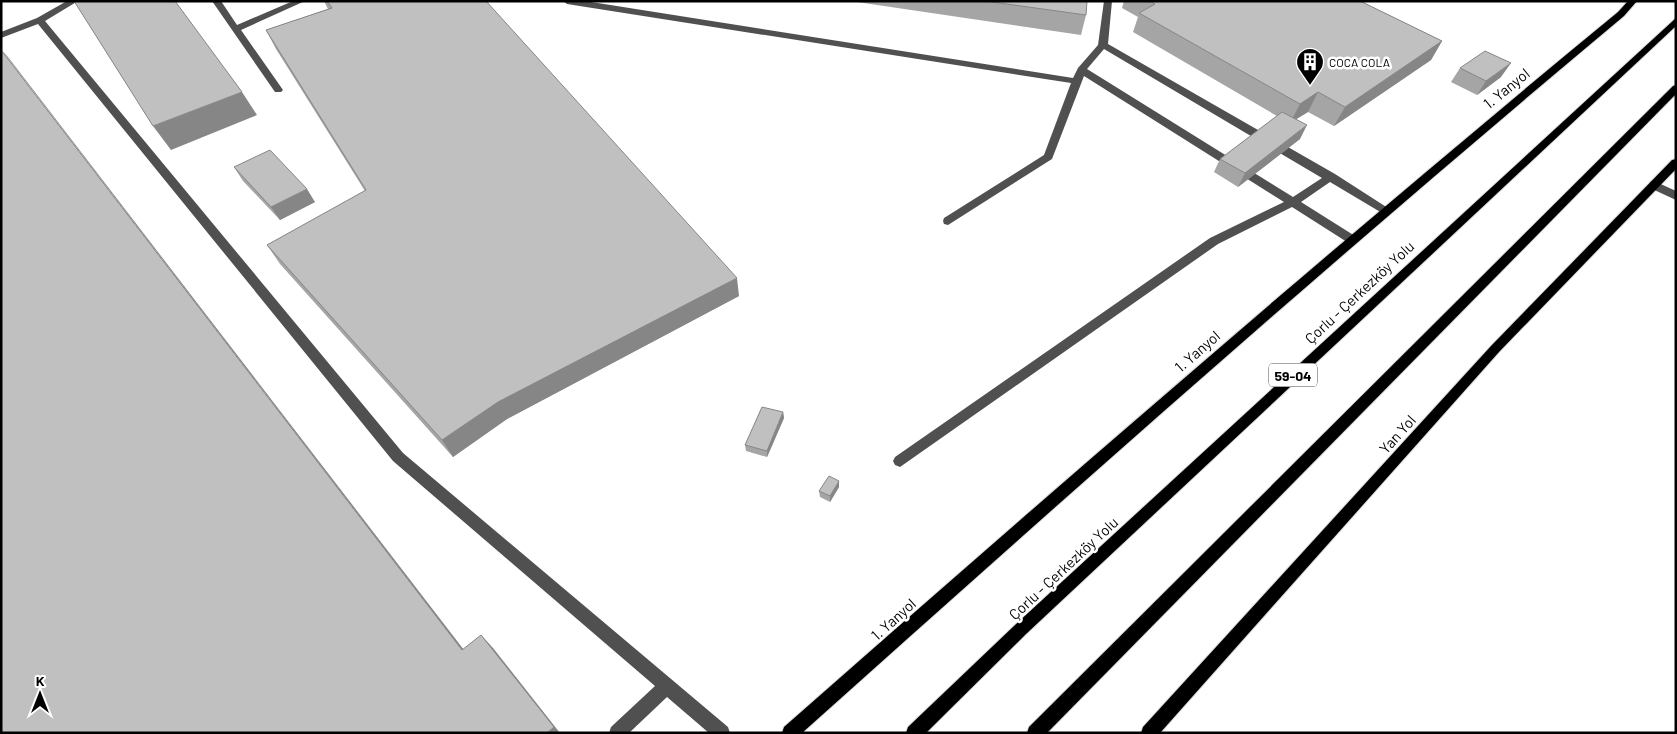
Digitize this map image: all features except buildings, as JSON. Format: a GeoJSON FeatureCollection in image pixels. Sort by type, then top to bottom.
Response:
{"type":"FeatureCollection","features":[{"type":"Feature","properties":{"kind":"main road","name":"1. Yanyol"},"geometry":{"type":"LineString","coordinates":[[790,733],[1146,416],[1386,210],[1621,14],[1633,1]]}},
{"type":"Feature","properties":{"kind":"main road","name":"Çorlu - Çerkezköy Yolu"},"geometry":{"type":"LineString","coordinates":[[914,733],[1042,610],[1676,21]]}},
{"type":"Feature","properties":{"kind":"main road"},"geometry":{"type":"LineString","coordinates":[[1035,733],[1676,88]]}},
{"type":"Feature","properties":{"kind":"main road","name":"Yan Yol"},"geometry":{"type":"LineString","coordinates":[[1149,733],[1495,350],[1676,162]]}},
{"type":"Feature","properties":{"kind":"street"},"geometry":{"type":"LineString","coordinates":[[1,35],[40,20],[74,1]]}},
{"type":"Feature","properties":{"kind":"street"},"geometry":{"type":"LineString","coordinates":[[216,1],[278,90]]}},
{"type":"Feature","properties":{"kind":"street"},"geometry":{"type":"LineString","coordinates":[[235,29],[301,1]]}},
{"type":"Feature","properties":{"kind":"street"},"geometry":{"type":"LineString","coordinates":[[567,1],[1076,81]]}},
{"type":"Feature","properties":{"kind":"street"},"geometry":{"type":"LineString","coordinates":[[948,221],[1048,157],[1081,70],[1103,45],[1108,1]]}},
{"type":"Feature","properties":{"kind":"street"},"geometry":{"type":"LineString","coordinates":[[40,20],[398,457],[722,733]]}},
{"type":"Feature","properties":{"kind":"street"},"geometry":{"type":"LineString","coordinates":[[1103,45],[1386,210]]}},
{"type":"Feature","properties":{"kind":"street"},"geometry":{"type":"LineString","coordinates":[[1081,70],[1351,240]]}},
{"type":"Feature","properties":{"kind":"street"},"geometry":{"type":"LineString","coordinates":[[900,461],[1214,241],[1292,203],[1331,177]]}},
{"type":"Feature","properties":{"kind":"street"},"geometry":{"type":"LineString","coordinates":[[1654,185],[1676,196]]}},
{"type":"Feature","properties":{"kind":"street"},"geometry":{"type":"LineString","coordinates":[[617,733],[667,686]]}},
{"type":"Feature","properties":{"kind":"place","name":"COCA COLA"},"geometry":{"type":"Point","coordinates":[1310,86]}}]}
